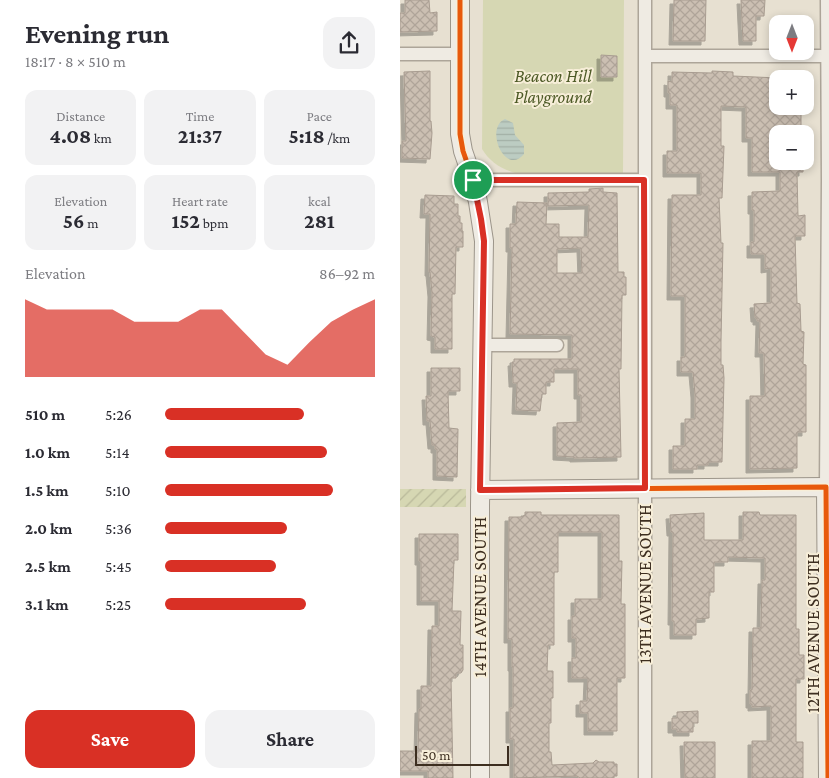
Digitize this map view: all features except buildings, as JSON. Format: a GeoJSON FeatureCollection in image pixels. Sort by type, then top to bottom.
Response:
{"type":"FeatureCollection","features":[{"type":"Feature","properties":{"kind":"street","name":"14TH AVENUE SOUTH"},"geometry":{"type":"LineString","coordinates":[[460,0],[460,134],[462,151],[473,180],[484,241],[480,490],[480,778]]}},
{"type":"Feature","properties":{"kind":"street","name":"13TH AVENUE SOUTH"},"geometry":{"type":"LineString","coordinates":[[645,0],[645,778]]}},
{"type":"Feature","properties":{"kind":"street","name":"12TH AVENUE SOUTH"},"geometry":{"type":"LineString","coordinates":[[827,0],[828,778]]}},
{"type":"Feature","properties":{"kind":"street"},"geometry":{"type":"LineString","coordinates":[[400,54],[460,54]]}},
{"type":"Feature","properties":{"kind":"street"},"geometry":{"type":"LineString","coordinates":[[645,56],[827,56]]}},
{"type":"Feature","properties":{"kind":"street"},"geometry":{"type":"LineString","coordinates":[[473,180],[644,180]]}},
{"type":"Feature","properties":{"kind":"street"},"geometry":{"type":"LineString","coordinates":[[483,345],[557,345]]}},
{"type":"Feature","properties":{"kind":"street"},"geometry":{"type":"LineString","coordinates":[[480,490],[828,487]]}},
{"type":"Feature","properties":{"kind":"green space","name":"Beacon Hill Playground"},"geometry":{"type":"Polygon","coordinates":[[[483,0],[624,0],[623,173],[515,173],[488,158],[482,149],[483,0]]]}},
{"type":"Feature","properties":{"kind":"green space"},"geometry":{"type":"Polygon","coordinates":[[[400,489],[466,489],[466,507],[400,507],[400,489]]]}},
{"type":"Feature","properties":{"kind":"shaded area"},"geometry":{"type":"Polygon","coordinates":[[[505,119],[513,123],[515,135],[524,145],[524,154],[517,159],[510,160],[504,155],[497,140],[496,132],[499,124],[505,119]]]}},
{"type":"Feature","properties":{"kind":"cycle path"},"geometry":{"type":"LineString","coordinates":[[460,0],[460,134],[478,202],[484,241],[480,490],[826,487],[828,778]]}},
{"type":"Feature","properties":{"kind":"route"},"geometry":{"type":"LineString","coordinates":[[473,180],[644,180],[645,488],[480,490],[484,241],[473,180]]}}]}
